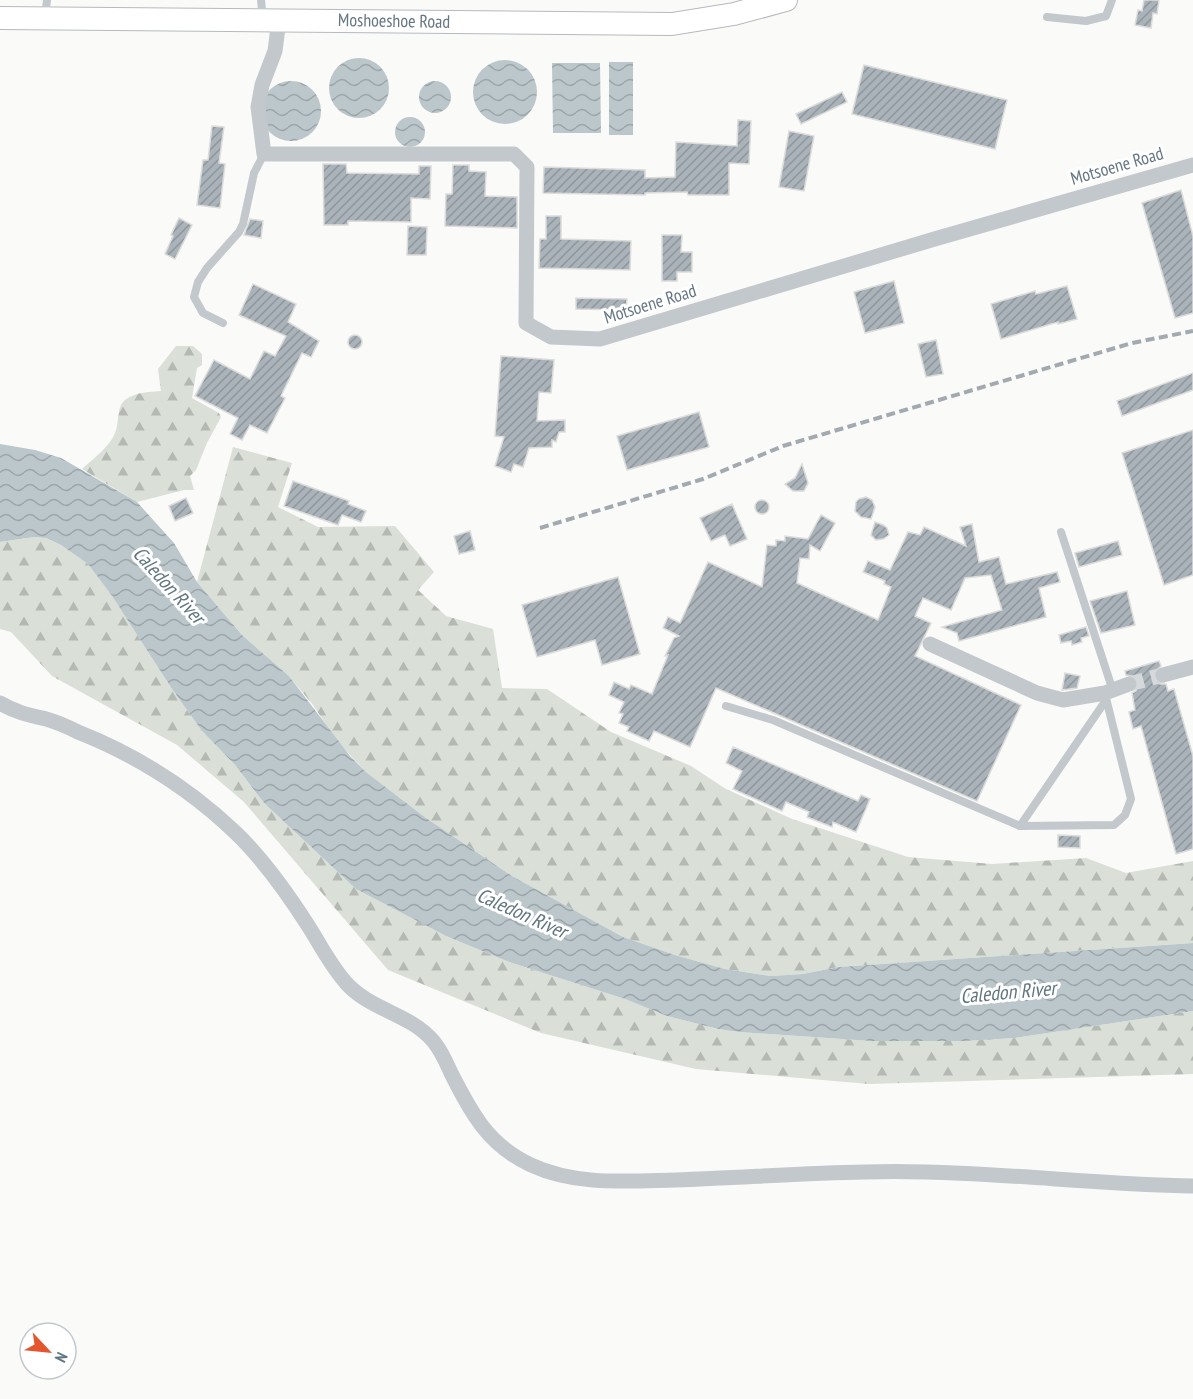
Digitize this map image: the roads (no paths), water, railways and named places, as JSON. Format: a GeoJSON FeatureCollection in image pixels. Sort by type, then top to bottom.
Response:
{"type":"FeatureCollection","features":[{"type":"Feature","properties":{"kind":"main road","name":"Moshoeshoe Road"},"geometry":{"type":"LineString","coordinates":[[0,18],[46,9],[672,24],[734,14],[786,0]]}},
{"type":"Feature","properties":{"kind":"street"},"geometry":{"type":"LineString","coordinates":[[264,154],[258,107],[262,85],[275,51],[268,13]]}},
{"type":"Feature","properties":{"kind":"street","name":"Motsoene Road"},"geometry":{"type":"LineString","coordinates":[[264,154],[514,154],[526,167],[526,323],[551,337],[600,339],[1193,165]]}},
{"type":"Feature","properties":{"kind":"street"},"geometry":{"type":"LineString","coordinates":[[930,644],[1037,693],[1063,700],[1108,695],[1129,684]]}},
{"type":"Feature","properties":{"kind":"street"},"geometry":{"type":"LineString","coordinates":[[1163,675],[1193,667]]}},
{"type":"Feature","properties":{"kind":"street"},"geometry":{"type":"LineString","coordinates":[[0,703],[28,716],[49,720],[98,740],[141,762],[185,791],[236,832],[289,896],[341,978],[375,1006],[405,1018],[423,1031],[444,1056],[475,1118],[490,1138],[544,1171],[580,1179],[610,1182],[865,1172],[939,1172],[1193,1186]]}},
{"type":"Feature","properties":{"kind":"lane"},"geometry":{"type":"LineString","coordinates":[[1047,17],[1086,21],[1106,16],[1112,0]]}},
{"type":"Feature","properties":{"kind":"lane"},"geometry":{"type":"LineString","coordinates":[[223,323],[203,312],[194,297],[198,282],[207,268],[239,232],[243,224],[254,173],[264,154]]}},
{"type":"Feature","properties":{"kind":"lane"},"geometry":{"type":"LineString","coordinates":[[726,706],[773,720],[1020,826],[1114,825],[1125,815],[1131,799],[1108,695],[1061,532]]}},
{"type":"Feature","properties":{"kind":"lane"},"geometry":{"type":"LineString","coordinates":[[1020,826],[1108,695]]}},
{"type":"Feature","properties":{"kind":"water"},"geometry":{"type":"Polygon","coordinates":[[[353,58],[365,58],[376,63],[384,71],[389,88],[387,100],[376,113],[365,118],[353,118],[342,113],[334,105],[329,94],[329,82],[334,71],[342,63],[353,58]]]}},
{"type":"Feature","properties":{"kind":"water"},"geometry":{"type":"Polygon","coordinates":[[[499,60],[511,60],[528,69],[535,80],[537,92],[535,104],[528,115],[511,124],[499,124],[487,119],[478,110],[473,98],[473,86],[478,74],[487,65],[499,60]]]}},
{"type":"Feature","properties":{"kind":"water"},"geometry":{"type":"Polygon","coordinates":[[[609,62],[633,62],[633,135],[609,135],[609,62]]]}},
{"type":"Feature","properties":{"kind":"water"},"geometry":{"type":"Polygon","coordinates":[[[552,63],[600,63],[601,133],[553,133],[552,63]]]}},
{"type":"Feature","properties":{"kind":"water"},"geometry":{"type":"Polygon","coordinates":[[[291,81],[308,86],[316,94],[321,111],[316,128],[308,136],[291,141],[274,136],[266,128],[261,111],[266,94],[274,86],[291,81]]]}},
{"type":"Feature","properties":{"kind":"water"},"geometry":{"type":"Polygon","coordinates":[[[435,81],[446,86],[451,97],[446,108],[435,113],[424,108],[419,97],[424,86],[435,81]]]}},
{"type":"Feature","properties":{"kind":"water"},"geometry":{"type":"Polygon","coordinates":[[[410,117],[416,118],[424,126],[424,138],[416,146],[410,147],[404,146],[396,138],[395,132],[396,126],[404,118],[410,117]]]}},
{"type":"Feature","properties":{"kind":"water","name":"Caledon River"},"geometry":{"type":"Polygon","coordinates":[[[0,444],[35,450],[61,458],[137,502],[174,543],[197,582],[242,635],[289,676],[350,756],[366,772],[426,818],[512,876],[623,937],[725,969],[771,976],[803,974],[838,967],[1193,943],[1193,1011],[1015,1038],[965,1041],[871,1041],[739,1032],[667,1016],[625,999],[509,962],[446,936],[356,889],[264,803],[235,765],[202,731],[88,564],[61,545],[46,538],[34,537],[0,542],[0,444]]]}},
{"type":"Feature","properties":{"kind":"tunnel"},"geometry":{"type":"LineString","coordinates":[[1129,684],[1163,675]]}},
{"type":"Feature","properties":{"kind":"railway"},"geometry":{"type":"LineString","coordinates":[[540,528],[703,479],[783,446],[1132,343],[1193,331]]}}]}
